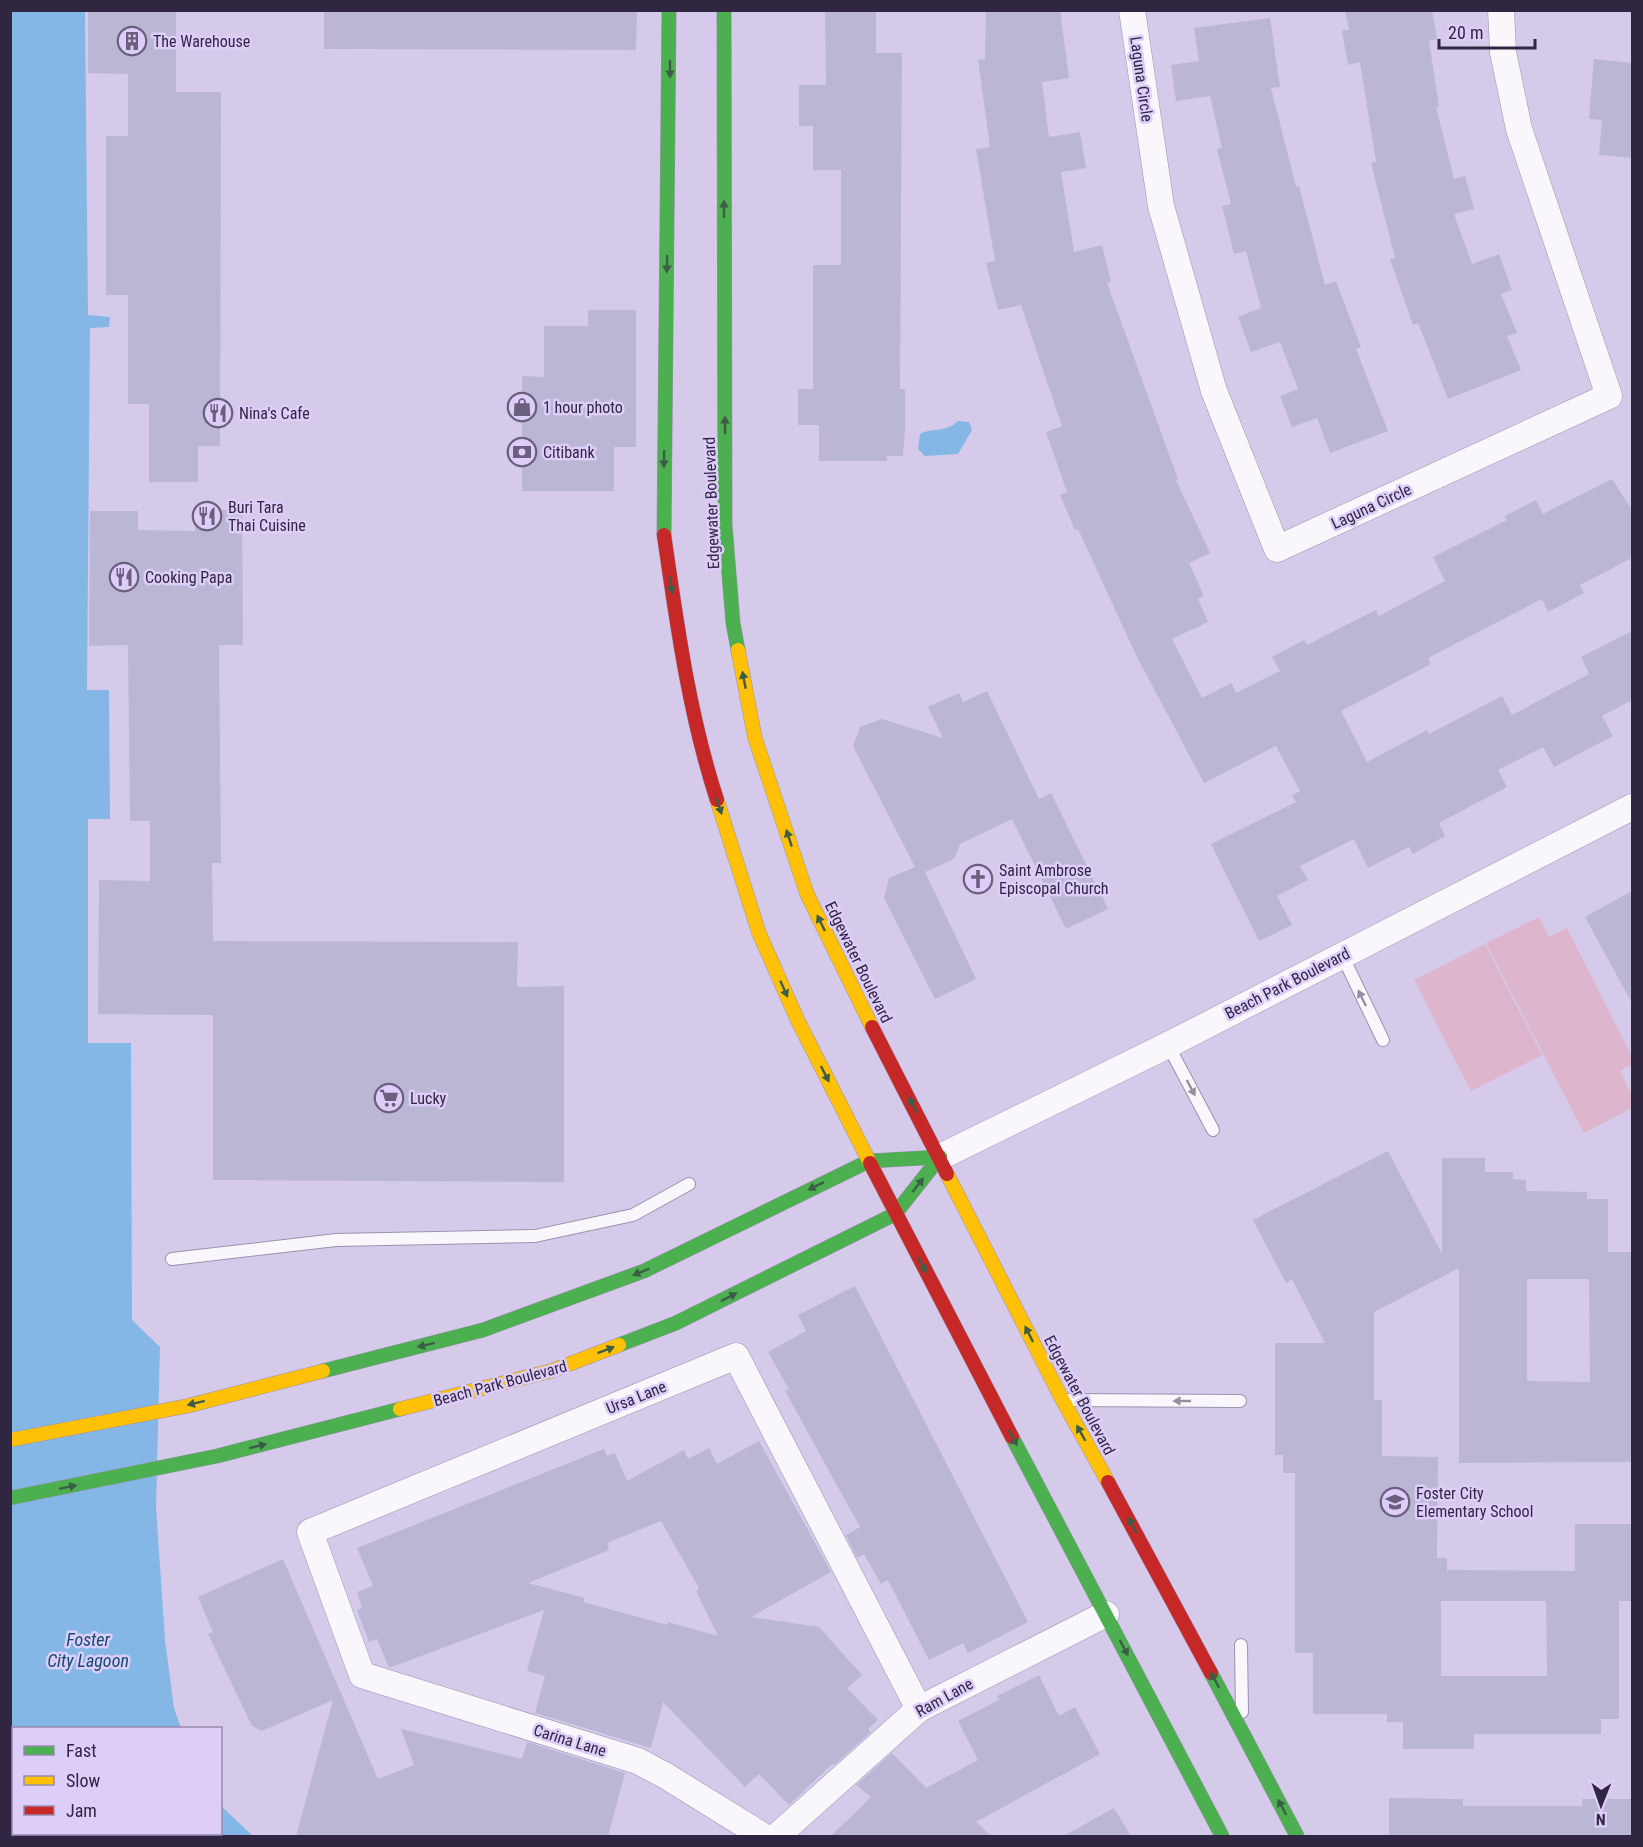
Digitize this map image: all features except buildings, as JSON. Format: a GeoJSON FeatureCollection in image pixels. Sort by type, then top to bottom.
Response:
{"type":"FeatureCollection","features":[{"type":"Feature","properties":{"kind":"main road"},"geometry":{"type":"LineString","coordinates":[[669,10],[663,527],[678,634],[701,750],[759,933],[798,1021],[895,1214],[1222,1836]]}},
{"type":"Feature","properties":{"kind":"main road","name":"Edgewater Boulevard"},"geometry":{"type":"LineString","coordinates":[[724,10],[725,525],[733,623],[755,738],[807,894],[853,989],[1062,1400],[1243,1731],[1297,1836]]}},
{"type":"Feature","properties":{"kind":"main road","name":"Beach Park Boulevard"},"geometry":{"type":"LineString","coordinates":[[10,1440],[187,1406],[483,1330],[644,1271],[869,1161],[940,1157]]}},
{"type":"Feature","properties":{"kind":"main road","name":"Beach Park Boulevard"},"geometry":{"type":"LineString","coordinates":[[10,1498],[217,1456],[551,1371],[676,1323],[895,1214],[940,1157]]}},
{"type":"Feature","properties":{"kind":"street","name":"Laguna Circle"},"geometry":{"type":"LineString","coordinates":[[1132,10],[1161,206],[1214,391],[1277,549],[1609,396],[1519,129],[1503,52],[1501,10]]}},
{"type":"Feature","properties":{"kind":"street","name":"Beach Park Boulevard"},"geometry":{"type":"LineString","coordinates":[[940,1157],[1168,1045],[1632,807]]}},
{"type":"Feature","properties":{"kind":"street","name":"Ursa Lane"},"geometry":{"type":"LineString","coordinates":[[362,1675],[310,1532],[736,1356],[919,1709]]}},
{"type":"Feature","properties":{"kind":"street","name":"Ram Lane"},"geometry":{"type":"LineString","coordinates":[[777,1836],[919,1709],[1106,1614]]}},
{"type":"Feature","properties":{"kind":"street","name":"Carina Lane"},"geometry":{"type":"LineString","coordinates":[[362,1675],[638,1761],[763,1836]]}},
{"type":"Feature","properties":{"kind":"lane"},"geometry":{"type":"LineString","coordinates":[[1342,955],[1383,1040]]}},
{"type":"Feature","properties":{"kind":"lane"},"geometry":{"type":"LineString","coordinates":[[1168,1045],[1213,1131]]}},
{"type":"Feature","properties":{"kind":"lane"},"geometry":{"type":"LineString","coordinates":[[172,1259],[336,1240],[535,1236],[633,1215],[689,1184]]}},
{"type":"Feature","properties":{"kind":"lane"},"geometry":{"type":"LineString","coordinates":[[1062,1400],[1240,1401]]}},
{"type":"Feature","properties":{"kind":"lane"},"geometry":{"type":"LineString","coordinates":[[1241,1645],[1243,1731]]}},
{"type":"Feature","properties":{"kind":"shaded area"},"geometry":{"type":"Polygon","coordinates":[[[1539,917],[1549,937],[1567,928],[1632,1057],[1632,1064],[1620,1071],[1632,1095],[1632,1108],[1584,1133],[1486,943],[1539,917]]]}},
{"type":"Feature","properties":{"kind":"shaded area"},"geometry":{"type":"Polygon","coordinates":[[[1485,944],[1542,1055],[1471,1091],[1414,980],[1485,944]]]}},
{"type":"Feature","properties":{"kind":"water","name":"Foster City Lagoon"},"geometry":{"type":"Polygon","coordinates":[[[85,10],[88,315],[110,317],[109,327],[90,328],[87,690],[109,690],[110,819],[88,819],[88,1043],[131,1043],[132,1320],[160,1347],[156,1507],[165,1640],[174,1708],[181,1727],[12,1727],[12,1835],[222,1835],[222,1807],[253,1836],[11,1836],[10,11],[85,10]]]}},
{"type":"Feature","properties":{"kind":"water"},"geometry":{"type":"Polygon","coordinates":[[[958,421],[969,422],[972,430],[958,454],[925,456],[918,449],[920,434],[944,429],[958,421]]]}},
{"type":"Feature","properties":{"kind":"traffic: fast"},"geometry":{"type":"LineString","coordinates":[[664,535],[669,10]]}},
{"type":"Feature","properties":{"kind":"traffic: fast"},"geometry":{"type":"LineString","coordinates":[[724,10],[725,525],[733,623],[738,650]]}},
{"type":"Feature","properties":{"kind":"traffic: fast"},"geometry":{"type":"LineString","coordinates":[[323,1371],[483,1330],[644,1271],[869,1161],[940,1157]]}},
{"type":"Feature","properties":{"kind":"traffic: fast"},"geometry":{"type":"LineString","coordinates":[[619,1345],[676,1323],[895,1214],[940,1157]]}},
{"type":"Feature","properties":{"kind":"traffic: fast"},"geometry":{"type":"LineString","coordinates":[[10,1498],[217,1456],[400,1409]]}},
{"type":"Feature","properties":{"kind":"traffic: fast"},"geometry":{"type":"LineString","coordinates":[[1012,1437],[1222,1836]]}},
{"type":"Feature","properties":{"kind":"traffic: fast"},"geometry":{"type":"LineString","coordinates":[[1211,1673],[1297,1836]]}},
{"type":"Feature","properties":{"kind":"traffic: slow"},"geometry":{"type":"LineString","coordinates":[[738,650],[755,738],[807,894],[872,1027]]}},
{"type":"Feature","properties":{"kind":"traffic: slow"},"geometry":{"type":"LineString","coordinates":[[717,800],[759,933],[798,1021],[870,1163]]}},
{"type":"Feature","properties":{"kind":"traffic: slow"},"geometry":{"type":"LineString","coordinates":[[947,1174],[1062,1399],[1108,1482]]}},
{"type":"Feature","properties":{"kind":"traffic: slow"},"geometry":{"type":"LineString","coordinates":[[400,1409],[551,1371],[619,1345]]}},
{"type":"Feature","properties":{"kind":"traffic: slow"},"geometry":{"type":"LineString","coordinates":[[10,1440],[187,1406],[323,1371]]}},
{"type":"Feature","properties":{"kind":"traffic: jam"},"geometry":{"type":"LineString","coordinates":[[664,535],[691,702],[717,800]]}},
{"type":"Feature","properties":{"kind":"traffic: jam"},"geometry":{"type":"LineString","coordinates":[[872,1027],[947,1174]]}},
{"type":"Feature","properties":{"kind":"traffic: jam"},"geometry":{"type":"LineString","coordinates":[[870,1163],[1012,1437]]}},
{"type":"Feature","properties":{"kind":"traffic: jam"},"geometry":{"type":"LineString","coordinates":[[1108,1482],[1211,1673]]}},
{"type":"Feature","properties":{"kind":"place","name":"The Warehouse"},"geometry":{"type":"Point","coordinates":[132,41]}},
{"type":"Feature","properties":{"kind":"place","name":"1 hour photo"},"geometry":{"type":"Point","coordinates":[522,407]}},
{"type":"Feature","properties":{"kind":"place","name":"Nina's Cafe"},"geometry":{"type":"Point","coordinates":[218,413]}},
{"type":"Feature","properties":{"kind":"place","name":"Citibank"},"geometry":{"type":"Point","coordinates":[522,452]}},
{"type":"Feature","properties":{"kind":"place","name":"Buri Tara Thai Cuisine"},"geometry":{"type":"Point","coordinates":[207,516]}},
{"type":"Feature","properties":{"kind":"place","name":"Cooking Papa"},"geometry":{"type":"Point","coordinates":[124,577]}},
{"type":"Feature","properties":{"kind":"place","name":"Saint Ambrose Episcopal Church"},"geometry":{"type":"Point","coordinates":[978,879]}},
{"type":"Feature","properties":{"kind":"place","name":"Lucky"},"geometry":{"type":"Point","coordinates":[389,1098]}},
{"type":"Feature","properties":{"kind":"place","name":"Foster City Elementary School"},"geometry":{"type":"Point","coordinates":[1395,1502]}}]}
